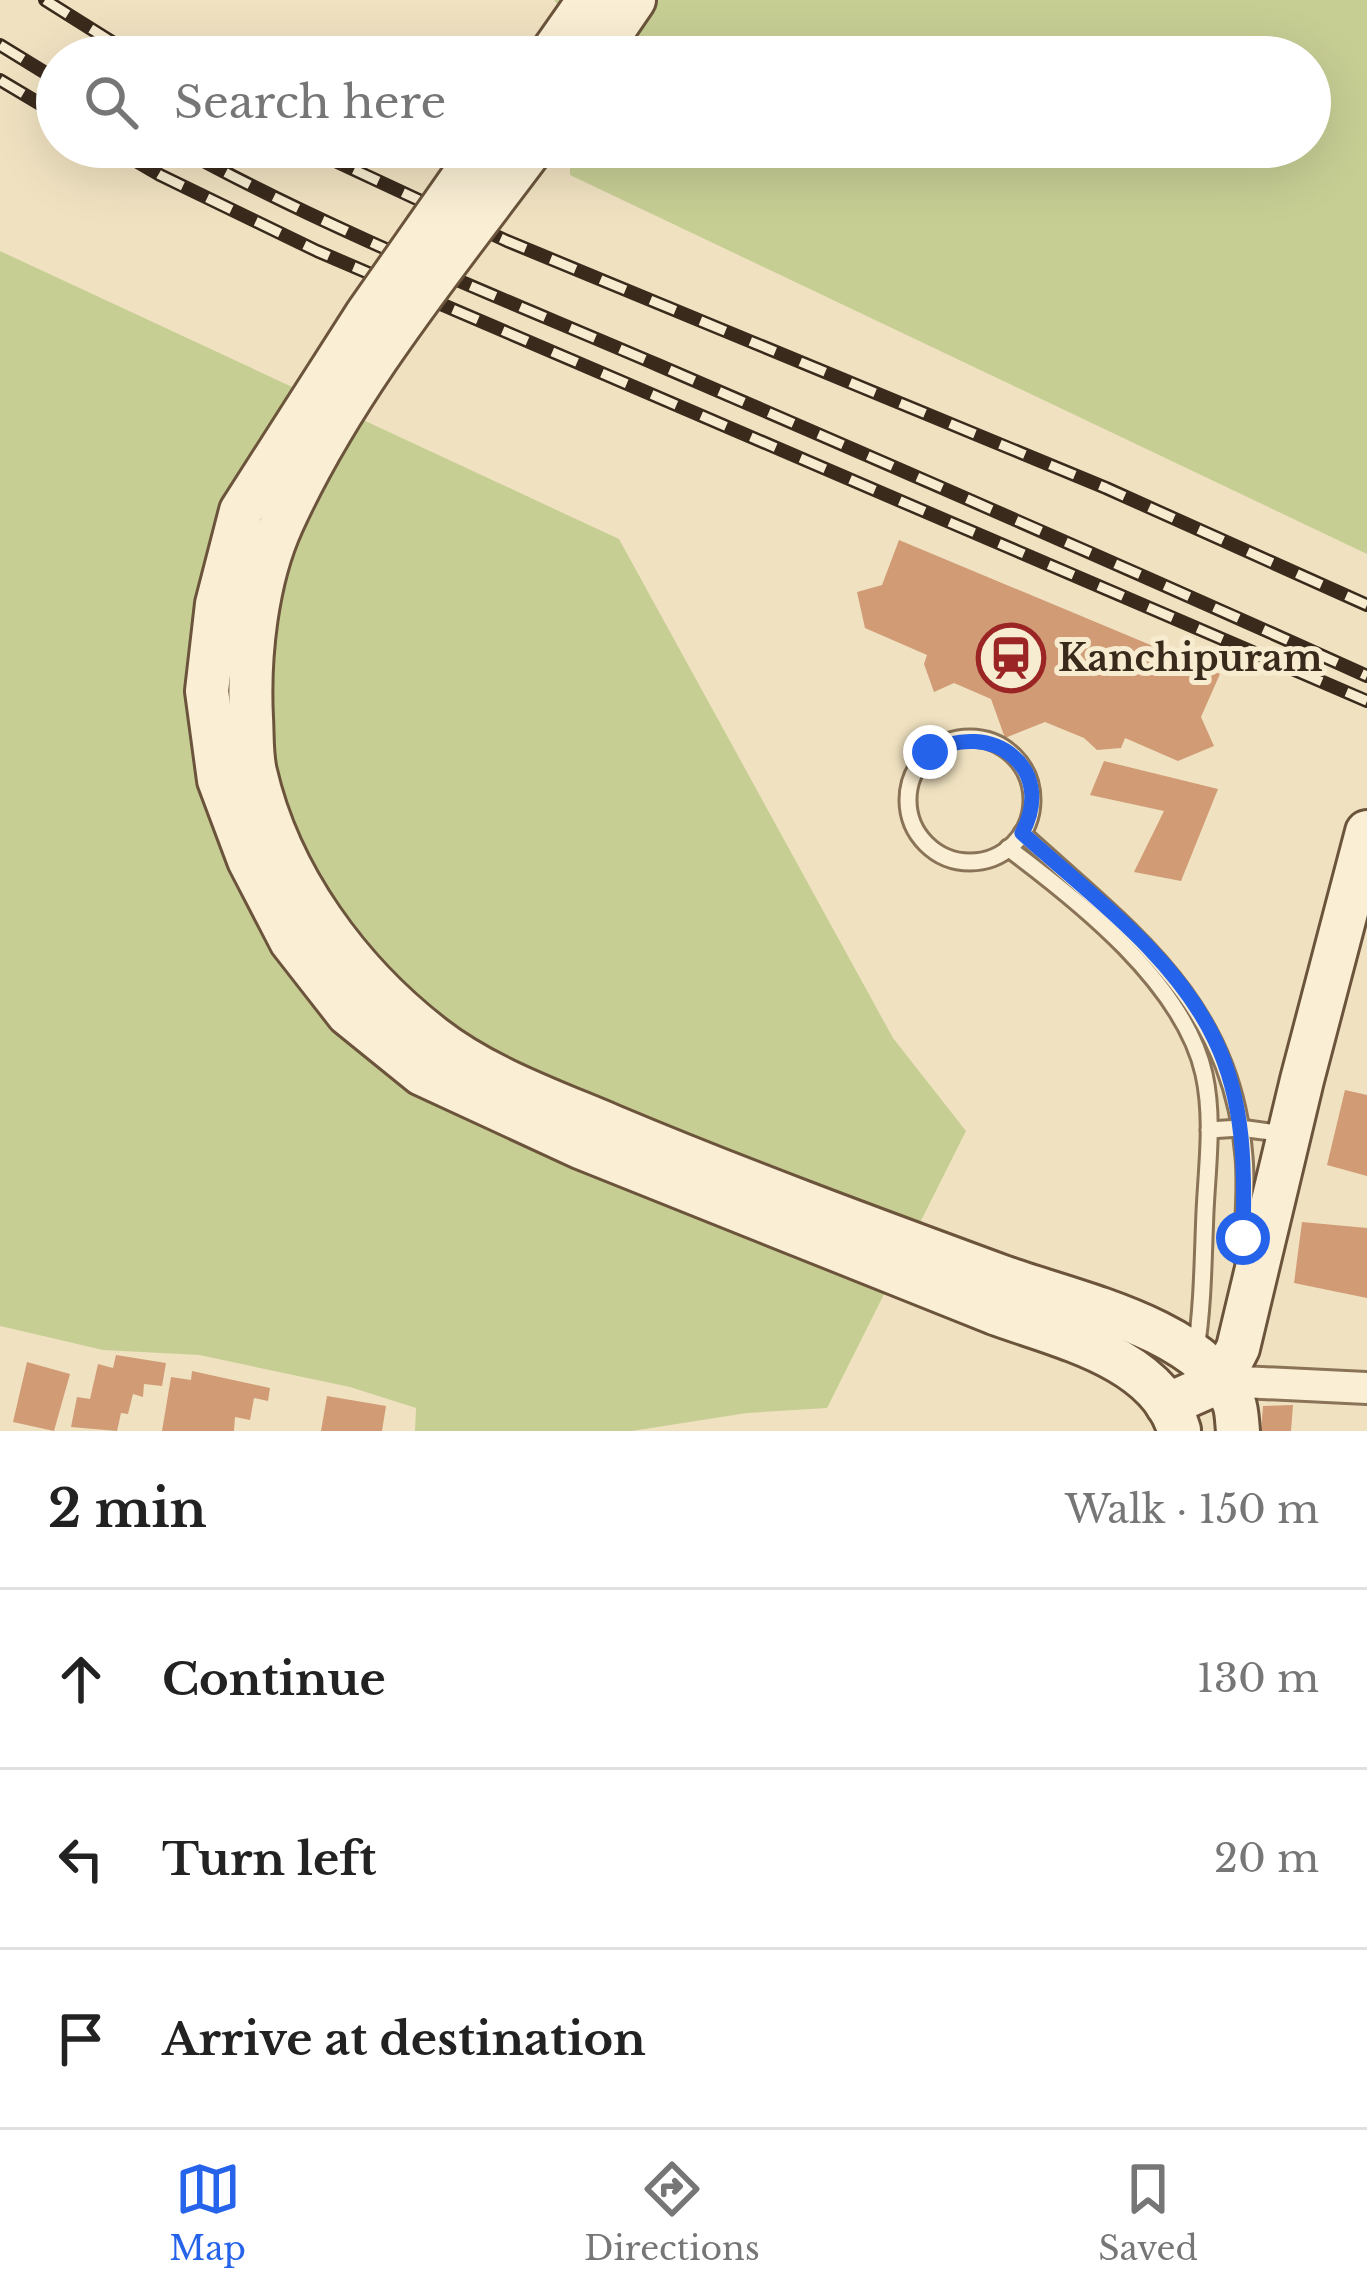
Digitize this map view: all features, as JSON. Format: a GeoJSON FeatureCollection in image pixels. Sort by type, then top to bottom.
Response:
{"type":"FeatureCollection","features":[{"type":"Feature","properties":{"kind":"main road"},"geometry":{"type":"LineString","coordinates":[[564,36],[589,0]]}},
{"type":"Feature","properties":{"kind":"main road"},"geometry":{"type":"LineString","coordinates":[[609,36],[634,0]]}},
{"type":"Feature","properties":{"kind":"main road"},"geometry":{"type":"LineString","coordinates":[[470,168],[326,376],[241,511],[217,604],[207,691],[219,780],[249,860],[291,941],[348,1014],[422,1074],[599,1156],[1002,1296],[1171,1338],[1218,1361],[1238,1431]]}},
{"type":"Feature","properties":{"kind":"main road"},"geometry":{"type":"LineString","coordinates":[[518,168],[368,375],[280,526],[259,604],[250,686],[254,770],[280,848],[321,920],[374,986],[437,1040],[513,1083],[1002,1296],[1134,1372],[1173,1418],[1218,1361],[1288,1134],[1367,832]]}},
{"type":"Feature","properties":{"kind":"street"},"geometry":{"type":"LineString","coordinates":[[1218,1361],[1367,1388]]}},
{"type":"Feature","properties":{"kind":"lane"},"geometry":{"type":"LineString","coordinates":[[970,738],[991,742],[1023,768],[1030,788],[1031,809],[1022,833],[995,857],[976,862],[938,854],[912,824],[909,785],[930,752],[949,742],[970,738]]}},
{"type":"Feature","properties":{"kind":"lane"},"geometry":{"type":"LineString","coordinates":[[1022,833],[1153,954],[1215,1039],[1231,1080],[1244,1195],[1218,1361]]}},
{"type":"Feature","properties":{"kind":"lane"},"geometry":{"type":"LineString","coordinates":[[1008,848],[1100,924],[1168,1000],[1203,1071],[1218,1361]]}},
{"type":"Feature","properties":{"kind":"lane"},"geometry":{"type":"LineString","coordinates":[[1209,1130],[1288,1134]]}},
{"type":"Feature","properties":{"kind":"green space"},"geometry":{"type":"Polygon","coordinates":[[[554,0],[1367,0],[1367,554],[570,175],[570,168],[1331,168],[1331,36],[571,36],[571,20],[554,0]]]}},
{"type":"Feature","properties":{"kind":"green space"},"geometry":{"type":"Polygon","coordinates":[[[0,251],[619,539],[893,1038],[966,1131],[827,1408],[747,1413],[632,1431],[415,1431],[416,1408],[350,1387],[199,1355],[103,1350],[0,1326],[0,251]]]}},
{"type":"Feature","properties":{"kind":"building"},"geometry":{"type":"Polygon","coordinates":[[[899,540],[1220,674],[1201,717],[1214,746],[1178,761],[1125,738],[1121,748],[1097,750],[1084,738],[1045,722],[1005,738],[991,699],[954,683],[934,692],[924,664],[927,655],[865,628],[857,592],[882,585],[899,540]]]}},
{"type":"Feature","properties":{"kind":"building"},"geometry":{"type":"Polygon","coordinates":[[[1104,761],[1218,789],[1181,881],[1134,872],[1164,811],[1090,795],[1104,761]]]}},
{"type":"Feature","properties":{"kind":"building"},"geometry":{"type":"Polygon","coordinates":[[[1345,1090],[1367,1095],[1367,1176],[1327,1165],[1345,1090]]]}},
{"type":"Feature","properties":{"kind":"building"},"geometry":{"type":"Polygon","coordinates":[[[1302,1222],[1367,1228],[1367,1298],[1294,1283],[1302,1222]]]}},
{"type":"Feature","properties":{"kind":"building"},"geometry":{"type":"Polygon","coordinates":[[[116,1355],[166,1363],[162,1386],[144,1384],[143,1397],[133,1394],[117,1431],[71,1427],[77,1397],[90,1399],[98,1364],[113,1368],[116,1355]]]}},
{"type":"Feature","properties":{"kind":"building"},"geometry":{"type":"Polygon","coordinates":[[[27,1362],[70,1374],[54,1431],[13,1422],[27,1362]]]}},
{"type":"Feature","properties":{"kind":"building"},"geometry":{"type":"Polygon","coordinates":[[[192,1371],[270,1388],[268,1401],[254,1398],[250,1420],[235,1417],[234,1431],[162,1431],[171,1377],[191,1380],[192,1371]]]}},
{"type":"Feature","properties":{"kind":"building"},"geometry":{"type":"Polygon","coordinates":[[[327,1396],[386,1406],[382,1431],[321,1431],[327,1396]]]}},
{"type":"Feature","properties":{"kind":"building"},"geometry":{"type":"Polygon","coordinates":[[[1293,1405],[1291,1431],[1261,1431],[1263,1406],[1293,1405]]]}},
{"type":"Feature","properties":{"kind":"railway"},"geometry":{"type":"LineString","coordinates":[[45,0],[102,36]]}},
{"type":"Feature","properties":{"kind":"railway"},"geometry":{"type":"LineString","coordinates":[[0,45],[36,67]]}},
{"type":"Feature","properties":{"kind":"railway"},"geometry":{"type":"LineString","coordinates":[[0,80],[36,101]]}},
{"type":"Feature","properties":{"kind":"railway"},"geometry":{"type":"LineString","coordinates":[[148,168],[317,251],[1367,701]]}},
{"type":"Feature","properties":{"kind":"railway"},"geometry":{"type":"LineString","coordinates":[[217,168],[415,262],[1367,676]]}},
{"type":"Feature","properties":{"kind":"railway"},"geometry":{"type":"LineString","coordinates":[[350,168],[507,241],[1106,488],[1367,605]]}},
{"type":"Feature","properties":{"kind":"place","name":"Kanchipuram"},"geometry":{"type":"Point","coordinates":[1011,658]}},
{"type":"Feature","properties":{"kind":"route"},"geometry":{"type":"LineString","coordinates":[[930,752],[970,738],[1009,752],[1023,768],[1030,788],[1031,809],[1022,833],[1153,954],[1198,1012],[1231,1080],[1240,1122],[1243,1238]]}}]}
